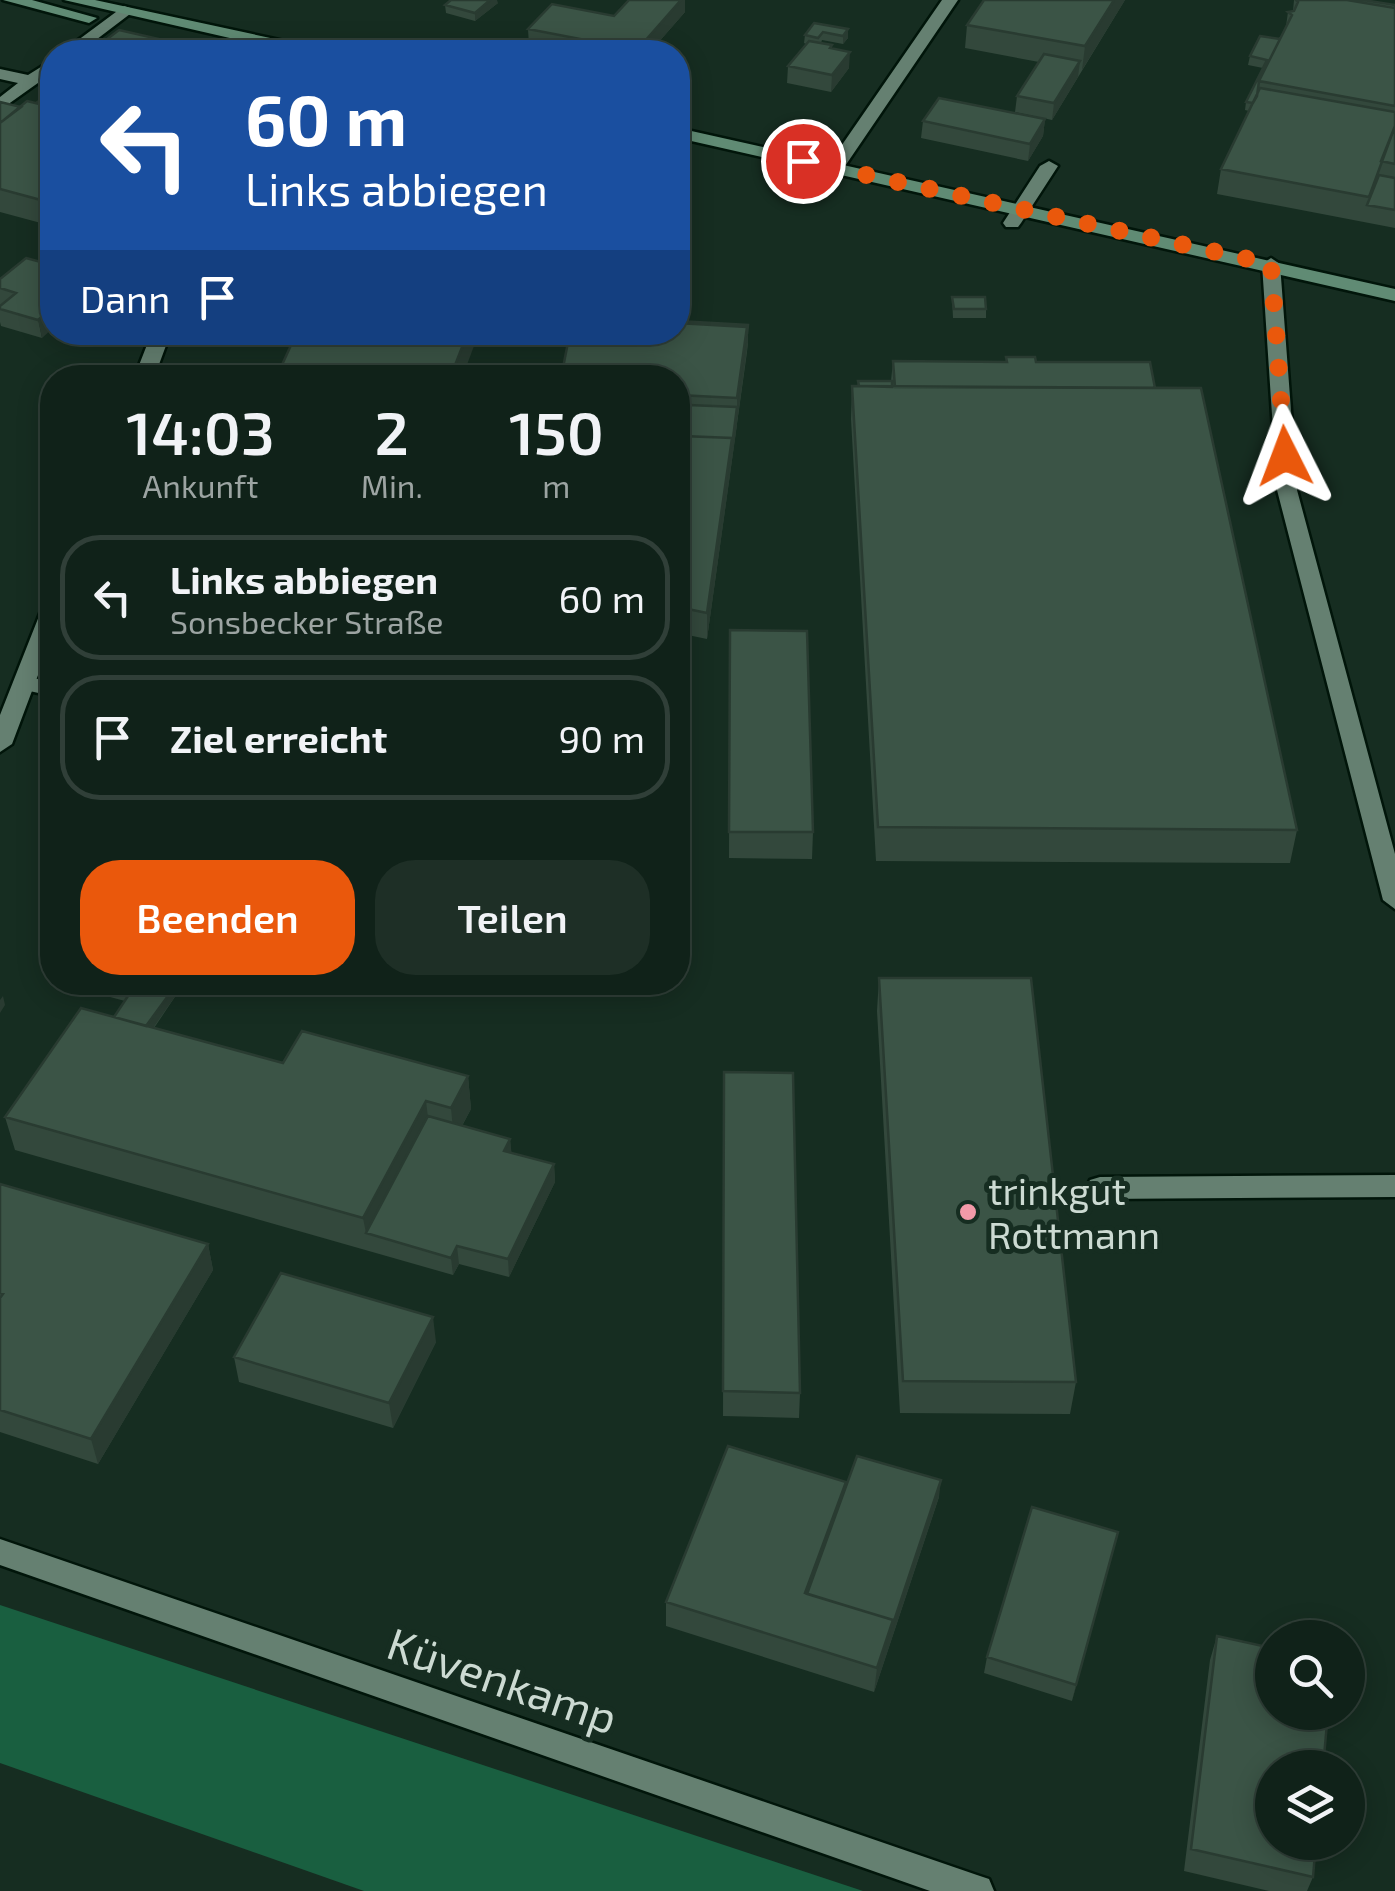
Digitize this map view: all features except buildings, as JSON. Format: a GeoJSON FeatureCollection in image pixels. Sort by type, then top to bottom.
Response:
{"type":"FeatureCollection","features":[{"type":"Feature","properties":{"kind":"street"},"geometry":{"type":"LineString","coordinates":[[11,0],[231,40]]}},
{"type":"Feature","properties":{"kind":"street"},"geometry":{"type":"LineString","coordinates":[[72,0],[197,40]]}},
{"type":"Feature","properties":{"kind":"street"},"geometry":{"type":"LineString","coordinates":[[835,168],[950,0]]}},
{"type":"Feature","properties":{"kind":"street"},"geometry":{"type":"LineString","coordinates":[[86,40],[117,17]]}},
{"type":"Feature","properties":{"kind":"street"},"geometry":{"type":"LineString","coordinates":[[0,74],[31,81]]}},
{"type":"Feature","properties":{"kind":"street"},"geometry":{"type":"LineString","coordinates":[[0,104],[40,74]]}},
{"type":"Feature","properties":{"kind":"street"},"geometry":{"type":"LineString","coordinates":[[690,136],[835,168],[1017,216]]}},
{"type":"Feature","properties":{"kind":"street"},"geometry":{"type":"LineString","coordinates":[[690,151],[1395,296]]}},
{"type":"Feature","properties":{"kind":"street"},"geometry":{"type":"LineString","coordinates":[[1017,216],[1050,166]]}},
{"type":"Feature","properties":{"kind":"street"},"geometry":{"type":"LineString","coordinates":[[1272,272],[1287,490],[1395,900]]}},
{"type":"Feature","properties":{"kind":"street"},"geometry":{"type":"LineString","coordinates":[[0,744],[40,642]]}},
{"type":"Feature","properties":{"kind":"street"},"geometry":{"type":"LineString","coordinates":[[24,683],[40,686]]}},
{"type":"Feature","properties":{"kind":"street"},"geometry":{"type":"LineString","coordinates":[[1100,1188],[1395,1186]]}},
{"type":"Feature","properties":{"kind":"street","name":"Küvenkamp"},"geometry":{"type":"LineString","coordinates":[[0,1552],[977,1891]]}},
{"type":"Feature","properties":{"kind":"green space"},"geometry":{"type":"Polygon","coordinates":[[[0,1605],[863,1891],[364,1891],[0,1763],[0,1605]]]}},
{"type":"Feature","properties":{"kind":"place","name":"trinkgut Rottmann"},"geometry":{"type":"Point","coordinates":[968,1212]}},
{"type":"Feature","properties":{"kind":"route"},"geometry":{"type":"LineString","coordinates":[[803,161],[1271,264],[1285,456]]}}]}
